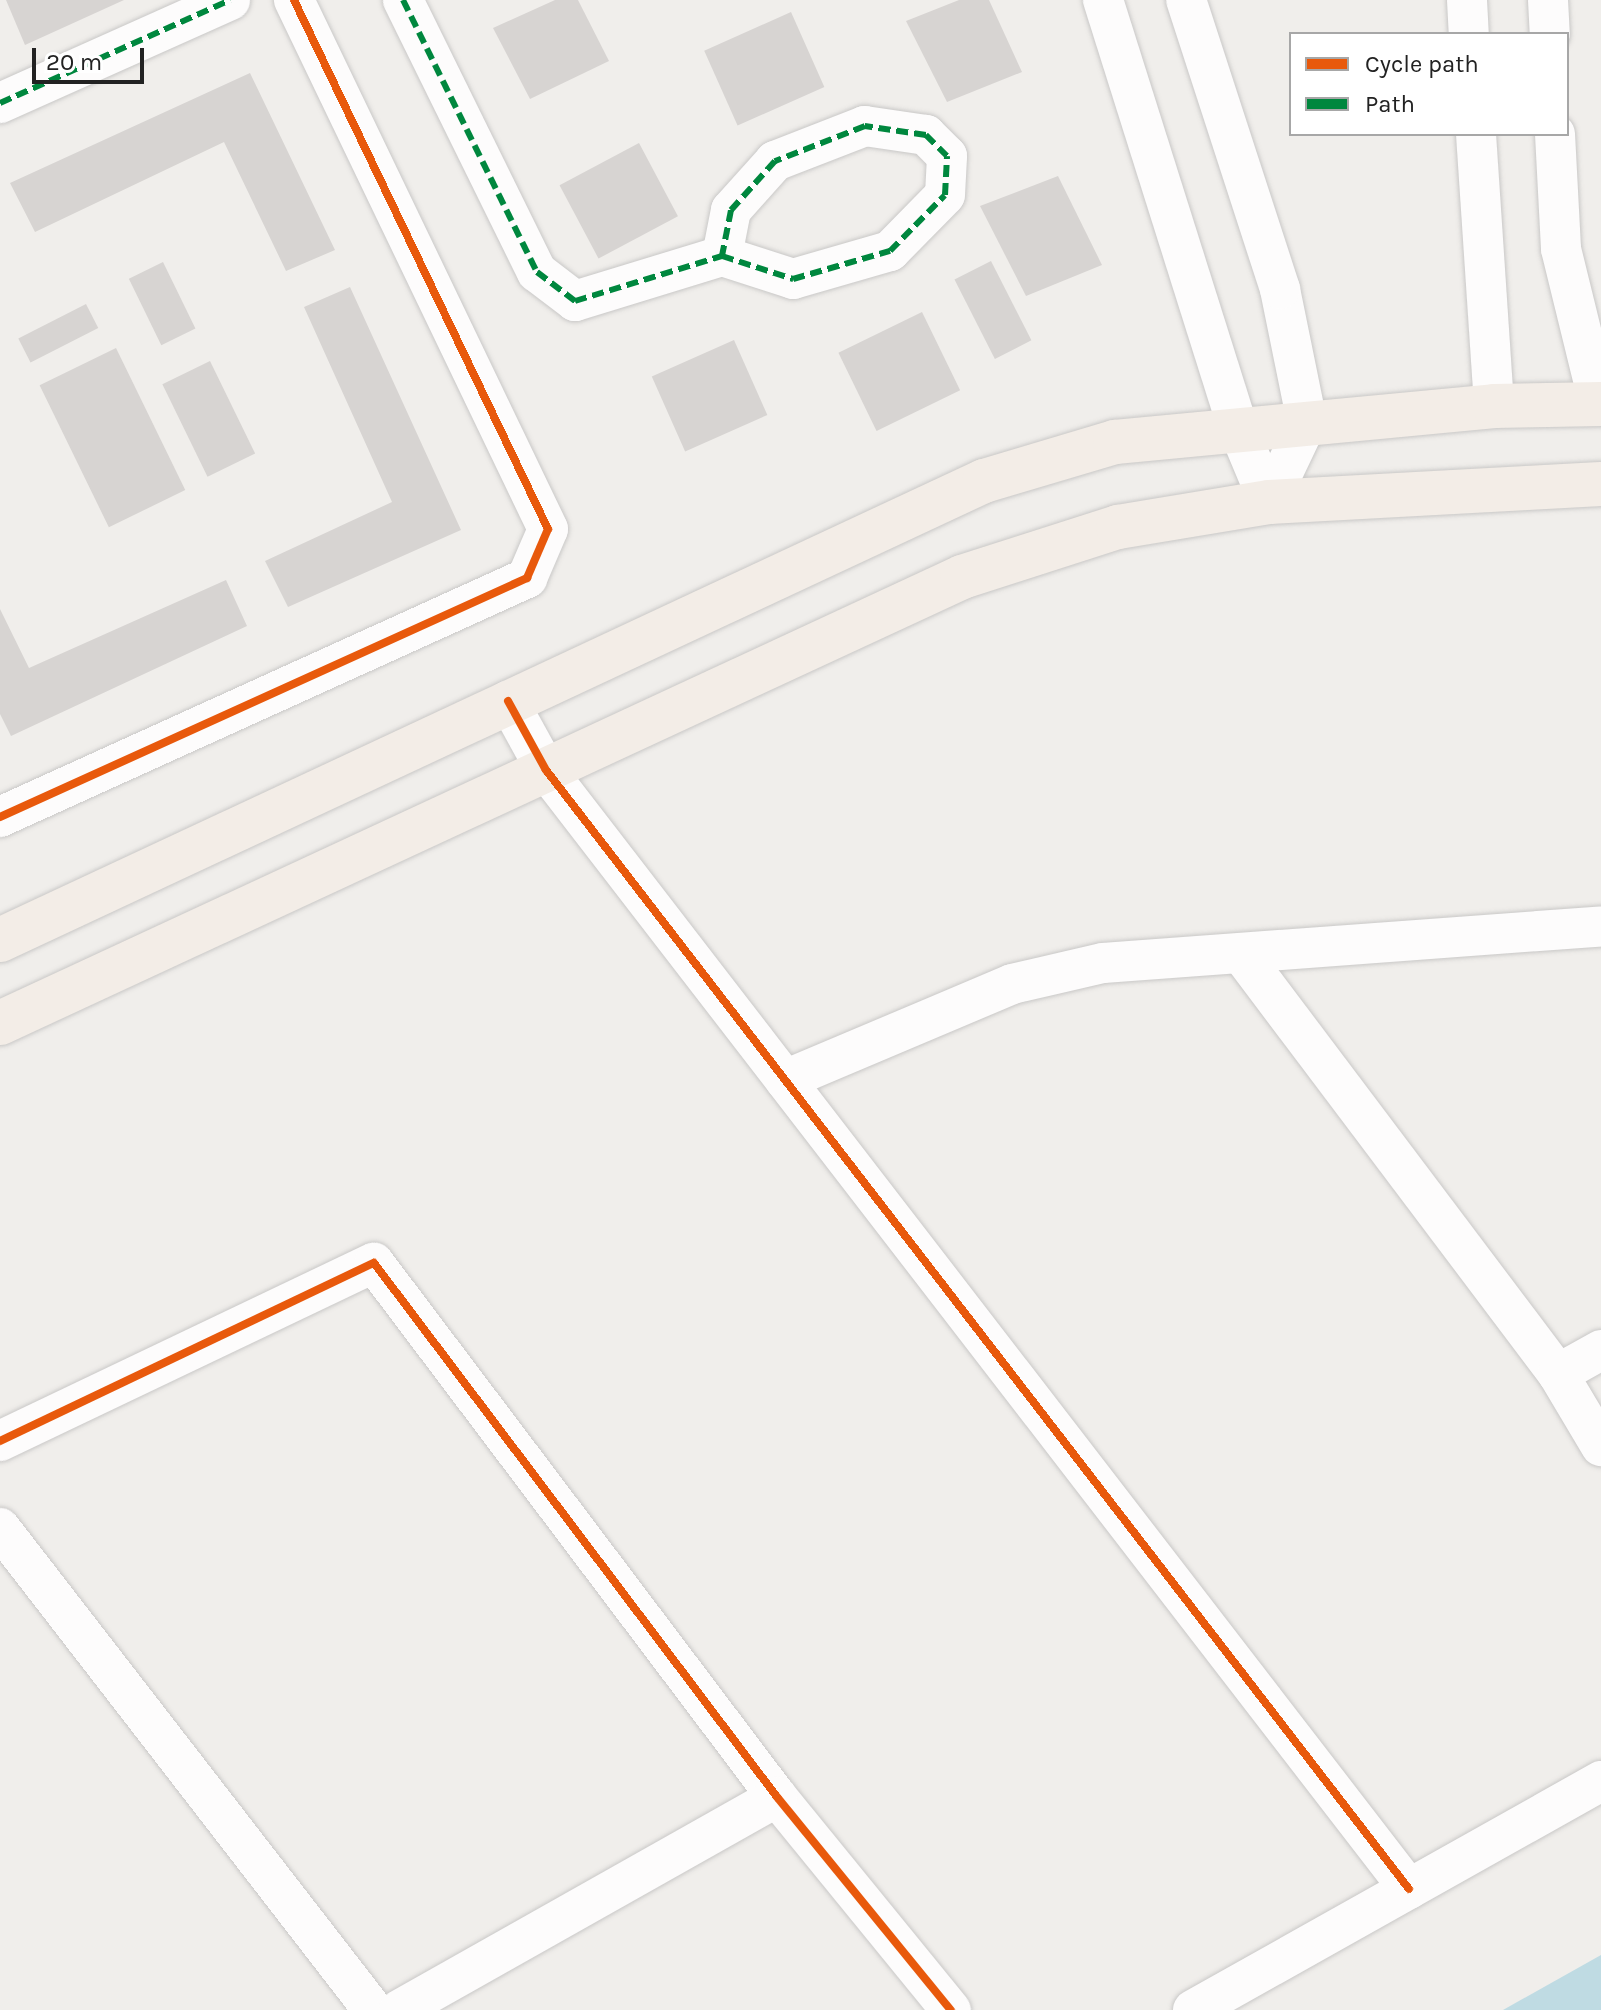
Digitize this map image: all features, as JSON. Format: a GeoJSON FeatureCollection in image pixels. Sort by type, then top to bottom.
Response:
{"type":"FeatureCollection","features":[{"type":"Feature","properties":{"kind":"main road"},"geometry":{"type":"LineString","coordinates":[[0,940],[984,481],[1115,442],[1494,406],[1600,404]]}},
{"type":"Feature","properties":{"kind":"main road"},"geometry":{"type":"LineString","coordinates":[[0,1023],[962,577],[1118,527],[1269,502],[1601,484]]}},
{"type":"Feature","properties":{"kind":"street"},"geometry":{"type":"LineString","coordinates":[[0,103],[230,0]]}},
{"type":"Feature","properties":{"kind":"street"},"geometry":{"type":"LineString","coordinates":[[0,817],[527,578],[548,529],[294,0]]}},
{"type":"Feature","properties":{"kind":"street"},"geometry":{"type":"LineString","coordinates":[[403,0],[537,272],[575,301],[722,256],[793,279],[890,251],[945,195],[947,156],[926,135],[865,126],[775,161],[731,210],[722,256]]}},
{"type":"Feature","properties":{"kind":"street"},"geometry":{"type":"LineString","coordinates":[[1103,0],[1238,428],[1269,502]]}},
{"type":"Feature","properties":{"kind":"street"},"geometry":{"type":"LineString","coordinates":[[1186,0],[1280,289],[1307,422],[1269,502]]}},
{"type":"Feature","properties":{"kind":"street"},"geometry":{"type":"LineString","coordinates":[[1467,0],[1469,32]]}},
{"type":"Feature","properties":{"kind":"street"},"geometry":{"type":"LineString","coordinates":[[1548,0],[1550,32]]}},
{"type":"Feature","properties":{"kind":"street"},"geometry":{"type":"LineString","coordinates":[[1476,136],[1494,406]]}},
{"type":"Feature","properties":{"kind":"street"},"geometry":{"type":"LineString","coordinates":[[1555,136],[1561,249],[1600,404]]}},
{"type":"Feature","properties":{"kind":"street"},"geometry":{"type":"LineString","coordinates":[[508,701],[546,770],[1409,1889]]}},
{"type":"Feature","properties":{"kind":"street"},"geometry":{"type":"LineString","coordinates":[[785,1080],[1012,984],[1103,963],[1243,956],[1601,926]]}},
{"type":"Feature","properties":{"kind":"street"},"geometry":{"type":"LineString","coordinates":[[1243,956],[1558,1374],[1601,1446]]}},
{"type":"Feature","properties":{"kind":"street"},"geometry":{"type":"LineString","coordinates":[[0,1441],[374,1263],[777,1797],[951,2010]]}},
{"type":"Feature","properties":{"kind":"street"},"geometry":{"type":"LineString","coordinates":[[1558,1374],[1601,1350]]}},
{"type":"Feature","properties":{"kind":"street"},"geometry":{"type":"LineString","coordinates":[[0,1528],[373,2010]]}},
{"type":"Feature","properties":{"kind":"street"},"geometry":{"type":"LineString","coordinates":[[1193,2010],[1601,1781]]}},
{"type":"Feature","properties":{"kind":"street"},"geometry":{"type":"LineString","coordinates":[[399,2010],[777,1797]]}},
{"type":"Feature","properties":{"kind":"water"},"geometry":{"type":"Polygon","coordinates":[[[1601,1955],[1601,2010],[1503,2010],[1601,1955]]]}},
{"type":"Feature","properties":{"kind":"building"},"geometry":{"type":"Polygon","coordinates":[[[6,0],[124,0],[25,45],[6,0]]]}},
{"type":"Feature","properties":{"kind":"building"},"geometry":{"type":"Polygon","coordinates":[[[555,0],[578,0],[609,61],[530,99],[493,28],[555,0]]]}},
{"type":"Feature","properties":{"kind":"building"},"geometry":{"type":"Polygon","coordinates":[[[959,0],[989,0],[1022,72],[947,102],[906,21],[959,0]]]}},
{"type":"Feature","properties":{"kind":"building"},"geometry":{"type":"Polygon","coordinates":[[[791,12],[824,87],[738,126],[704,51],[791,12]]]}},
{"type":"Feature","properties":{"kind":"building"},"geometry":{"type":"Polygon","coordinates":[[[250,73],[335,250],[286,271],[224,142],[35,232],[10,183],[250,73]]]}},
{"type":"Feature","properties":{"kind":"building"},"geometry":{"type":"Polygon","coordinates":[[[639,143],[678,216],[599,259],[560,185],[639,143]]]}},
{"type":"Feature","properties":{"kind":"building"},"geometry":{"type":"Polygon","coordinates":[[[1058,176],[1102,265],[1026,296],[980,206],[1058,176]]]}},
{"type":"Feature","properties":{"kind":"building"},"geometry":{"type":"Polygon","coordinates":[[[991,261],[1031,340],[995,359],[954,280],[991,261]]]}},
{"type":"Feature","properties":{"kind":"building"},"geometry":{"type":"Polygon","coordinates":[[[163,262],[195,329],[161,345],[129,279],[163,262]]]}},
{"type":"Feature","properties":{"kind":"building"},"geometry":{"type":"Polygon","coordinates":[[[350,287],[461,530],[288,607],[265,561],[392,502],[304,307],[350,287]]]}},
{"type":"Feature","properties":{"kind":"building"},"geometry":{"type":"Polygon","coordinates":[[[86,304],[98,328],[31,363],[18,339],[86,304]]]}},
{"type":"Feature","properties":{"kind":"building"},"geometry":{"type":"Polygon","coordinates":[[[922,312],[960,390],[877,431],[838,353],[922,312]]]}},
{"type":"Feature","properties":{"kind":"building"},"geometry":{"type":"Polygon","coordinates":[[[734,340],[767,415],[685,452],[652,377],[734,340]]]}},
{"type":"Feature","properties":{"kind":"building"},"geometry":{"type":"Polygon","coordinates":[[[116,348],[185,490],[109,527],[40,385],[116,348]]]}},
{"type":"Feature","properties":{"kind":"building"},"geometry":{"type":"Polygon","coordinates":[[[210,361],[255,454],[208,477],[162,384],[210,361]]]}},
{"type":"Feature","properties":{"kind":"building"},"geometry":{"type":"Polygon","coordinates":[[[226,580],[247,626],[11,736],[0,714],[0,609],[29,668],[226,580]]]}},
{"type":"Feature","properties":{"kind":"marked path"},"geometry":{"type":"LineString","coordinates":[[0,103],[230,0]]}},
{"type":"Feature","properties":{"kind":"marked path"},"geometry":{"type":"LineString","coordinates":[[403,0],[537,272],[575,301],[722,256],[793,279],[890,251],[945,195],[947,156],[926,135],[865,126],[775,161],[731,210],[722,256]]}},
{"type":"Feature","properties":{"kind":"cycle path"},"geometry":{"type":"LineString","coordinates":[[0,817],[527,578],[548,529],[294,0]]}},
{"type":"Feature","properties":{"kind":"cycle path"},"geometry":{"type":"LineString","coordinates":[[508,701],[546,770],[1409,1889]]}},
{"type":"Feature","properties":{"kind":"cycle path"},"geometry":{"type":"LineString","coordinates":[[0,1441],[374,1263],[777,1797],[951,2010]]}}]}
